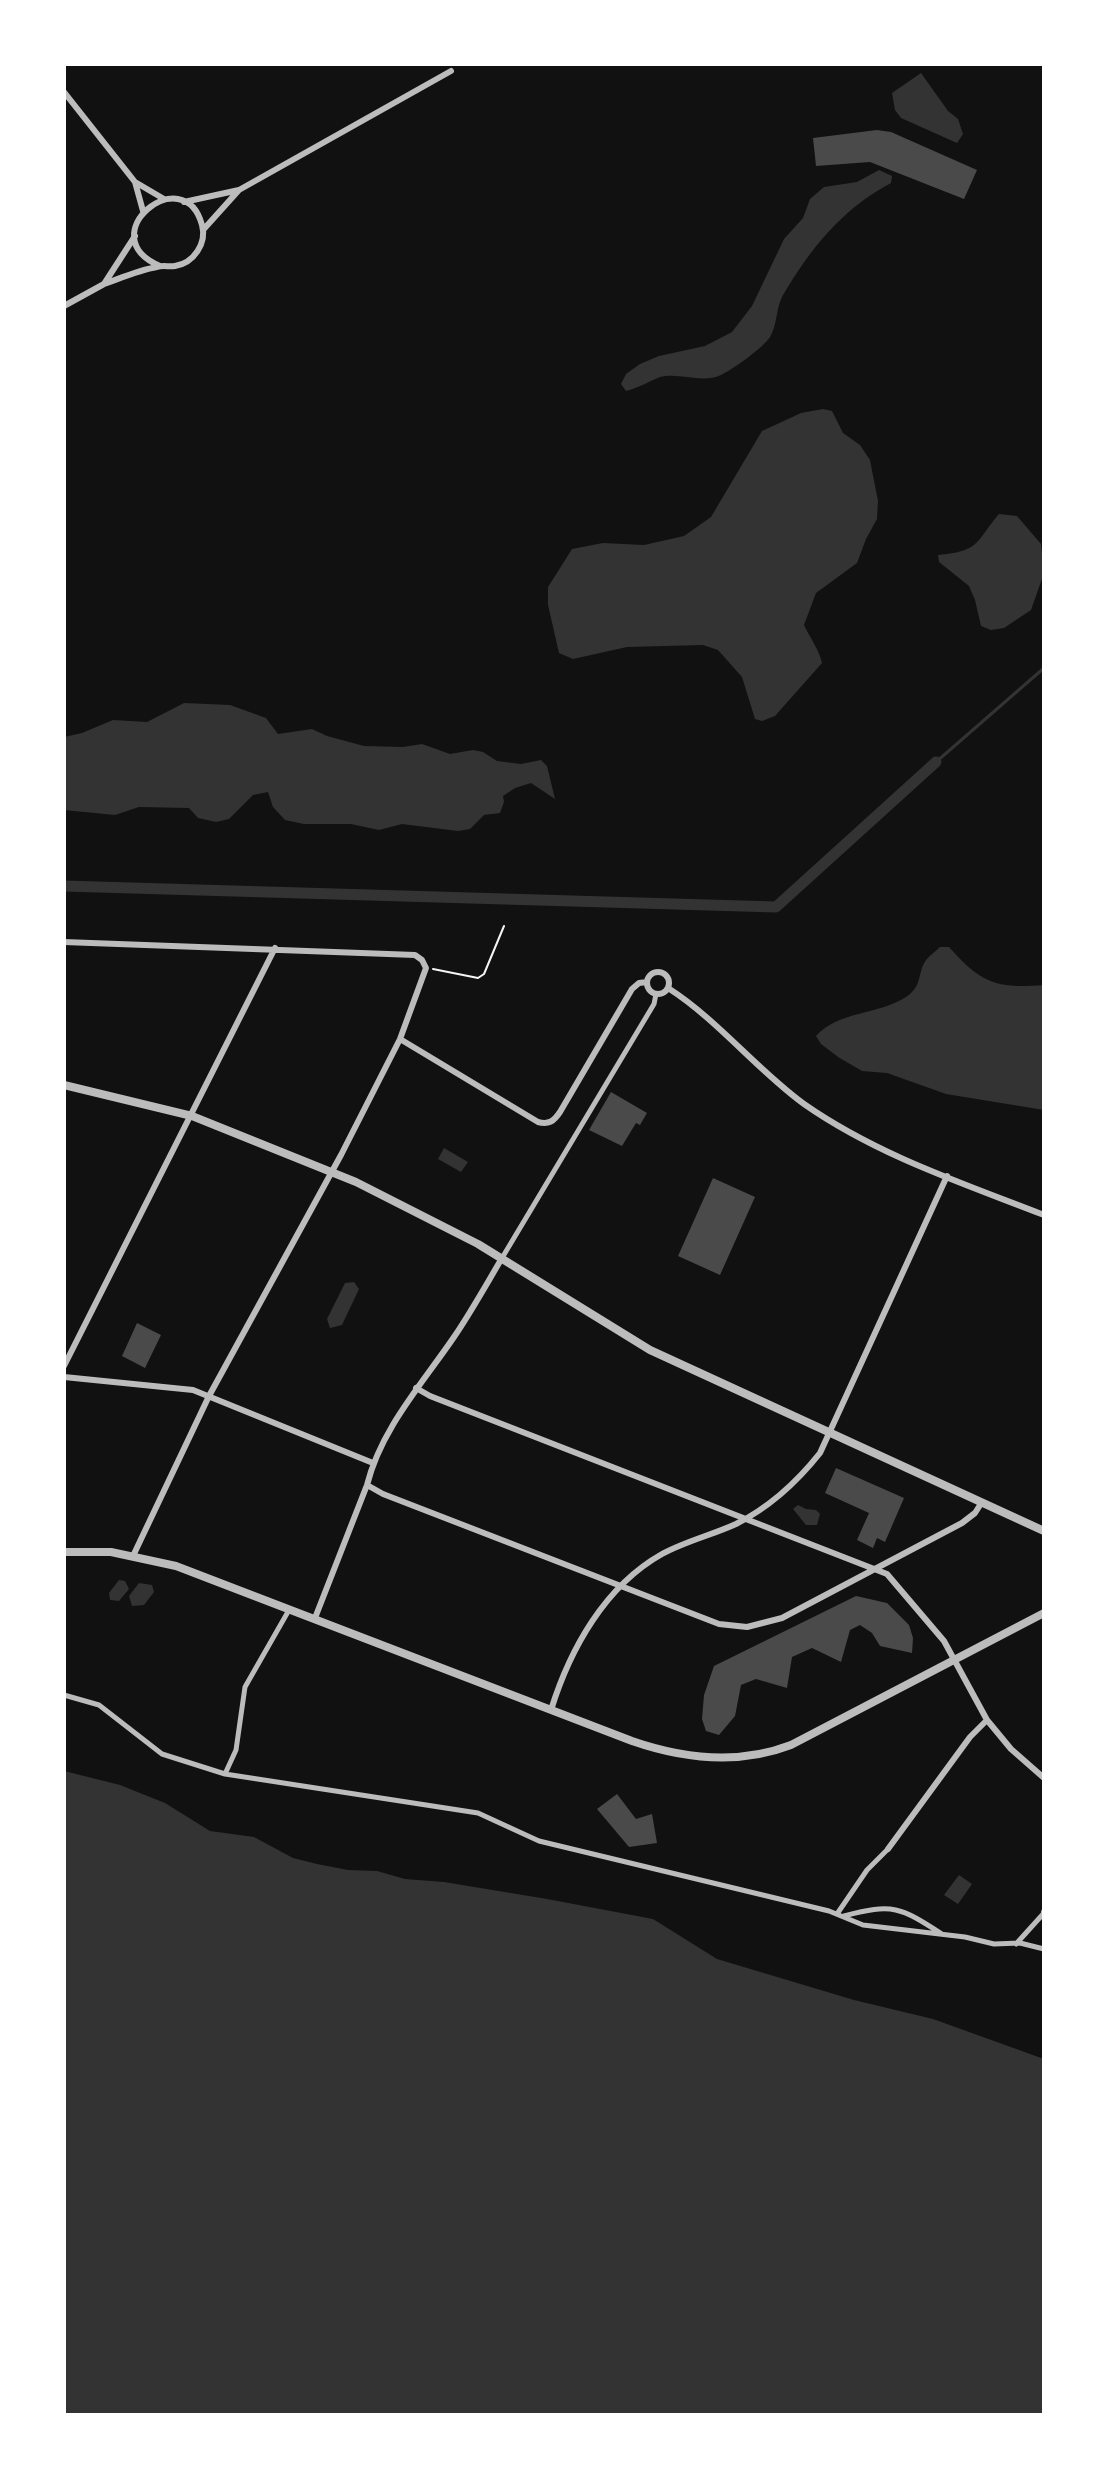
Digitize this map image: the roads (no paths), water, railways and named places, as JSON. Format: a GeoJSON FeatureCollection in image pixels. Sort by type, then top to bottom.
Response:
{"type":"FeatureCollection","features":[{"type":"Feature","properties":{"kind":"street"},"geometry":{"type":"LineString","coordinates":[[64,92],[135,182],[164,199],[184,202],[239,190],[451,71]]}},
{"type":"Feature","properties":{"kind":"street"},"geometry":{"type":"LineString","coordinates":[[135,182],[143,211]]}},
{"type":"Feature","properties":{"kind":"street"},"geometry":{"type":"LineString","coordinates":[[203,230],[239,190]]}},
{"type":"Feature","properties":{"kind":"street"},"geometry":{"type":"LineString","coordinates":[[104,284],[135,236],[143,211],[164,199]]}},
{"type":"Feature","properties":{"kind":"street"},"geometry":{"type":"LineString","coordinates":[[64,306],[104,284],[190,260],[200,247],[203,230],[197,214],[184,202]]}},
{"type":"Feature","properties":{"kind":"street"},"geometry":{"type":"LineString","coordinates":[[135,236],[146,258],[160,266]]}},
{"type":"Feature","properties":{"kind":"street"},"geometry":{"type":"LineString","coordinates":[[64,942],[415,955],[422,960],[426,971],[400,1039],[209,1396],[133,1556]]}},
{"type":"Feature","properties":{"kind":"street"},"geometry":{"type":"LineString","coordinates":[[64,1366],[275,948]]}},
{"type":"Feature","properties":{"kind":"street"},"geometry":{"type":"LineString","coordinates":[[662,973],[669,980],[668,988],[663,993],[650,991],[647,982],[651,974],[662,973]]}},
{"type":"Feature","properties":{"kind":"street"},"geometry":{"type":"LineString","coordinates":[[400,1039],[538,1122],[549,1123],[560,1112],[632,989],[639,983],[647,982]]}},
{"type":"Feature","properties":{"kind":"street"},"geometry":{"type":"LineString","coordinates":[[668,988],[689,1002],[803,1102],[875,1145],[927,1170],[1044,1215]]}},
{"type":"Feature","properties":{"kind":"street"},"geometry":{"type":"LineString","coordinates":[[315,1618],[373,1463],[416,1388],[454,1337],[502,1258],[654,1004],[656,994]]}},
{"type":"Feature","properties":{"kind":"street"},"geometry":{"type":"LineString","coordinates":[[64,1085],[192,1116],[331,1172],[425,1216],[502,1258],[650,1350],[1044,1531]]}},
{"type":"Feature","properties":{"kind":"street"},"geometry":{"type":"LineString","coordinates":[[551,1710],[586,1632],[620,1586],[664,1553],[745,1518],[797,1479],[820,1453],[947,1176]]}},
{"type":"Feature","properties":{"kind":"street"},"geometry":{"type":"LineString","coordinates":[[64,1377],[193,1390],[373,1463]]}},
{"type":"Feature","properties":{"kind":"street"},"geometry":{"type":"LineString","coordinates":[[416,1388],[875,1569],[894,1581],[937,1632],[987,1720],[1011,1749],[1044,1778]]}},
{"type":"Feature","properties":{"kind":"street"},"geometry":{"type":"LineString","coordinates":[[367,1485],[383,1494],[719,1624],[747,1627],[775,1621],[875,1569],[968,1519],[982,1502]]}},
{"type":"Feature","properties":{"kind":"street"},"geometry":{"type":"LineString","coordinates":[[64,1552],[111,1552],[191,1571],[632,1741],[677,1754],[718,1758],[779,1750],[807,1738],[1044,1613]]}},
{"type":"Feature","properties":{"kind":"street"},"geometry":{"type":"LineString","coordinates":[[225,1774],[236,1750],[245,1687],[290,1609]]}},
{"type":"Feature","properties":{"kind":"street"},"geometry":{"type":"LineString","coordinates":[[64,1695],[99,1705],[162,1754],[225,1774],[478,1813],[539,1841],[840,1915],[863,1925],[1044,1949]]}},
{"type":"Feature","properties":{"kind":"street"},"geometry":{"type":"LineString","coordinates":[[840,1915],[867,1870],[888,1849],[970,1737],[987,1720]]}},
{"type":"Feature","properties":{"kind":"street"},"geometry":{"type":"LineString","coordinates":[[840,1915],[892,1907],[945,1935]]}},
{"type":"Feature","properties":{"kind":"street"},"geometry":{"type":"LineString","coordinates":[[1016,1944],[1044,1912]]}},
{"type":"Feature","properties":{"kind":"waterway"},"geometry":{"type":"LineString","coordinates":[[936,762],[1044,668]]}},
{"type":"Feature","properties":{"kind":"waterway"},"geometry":{"type":"LineString","coordinates":[[64,886],[776,907],[936,762]]}}]}
